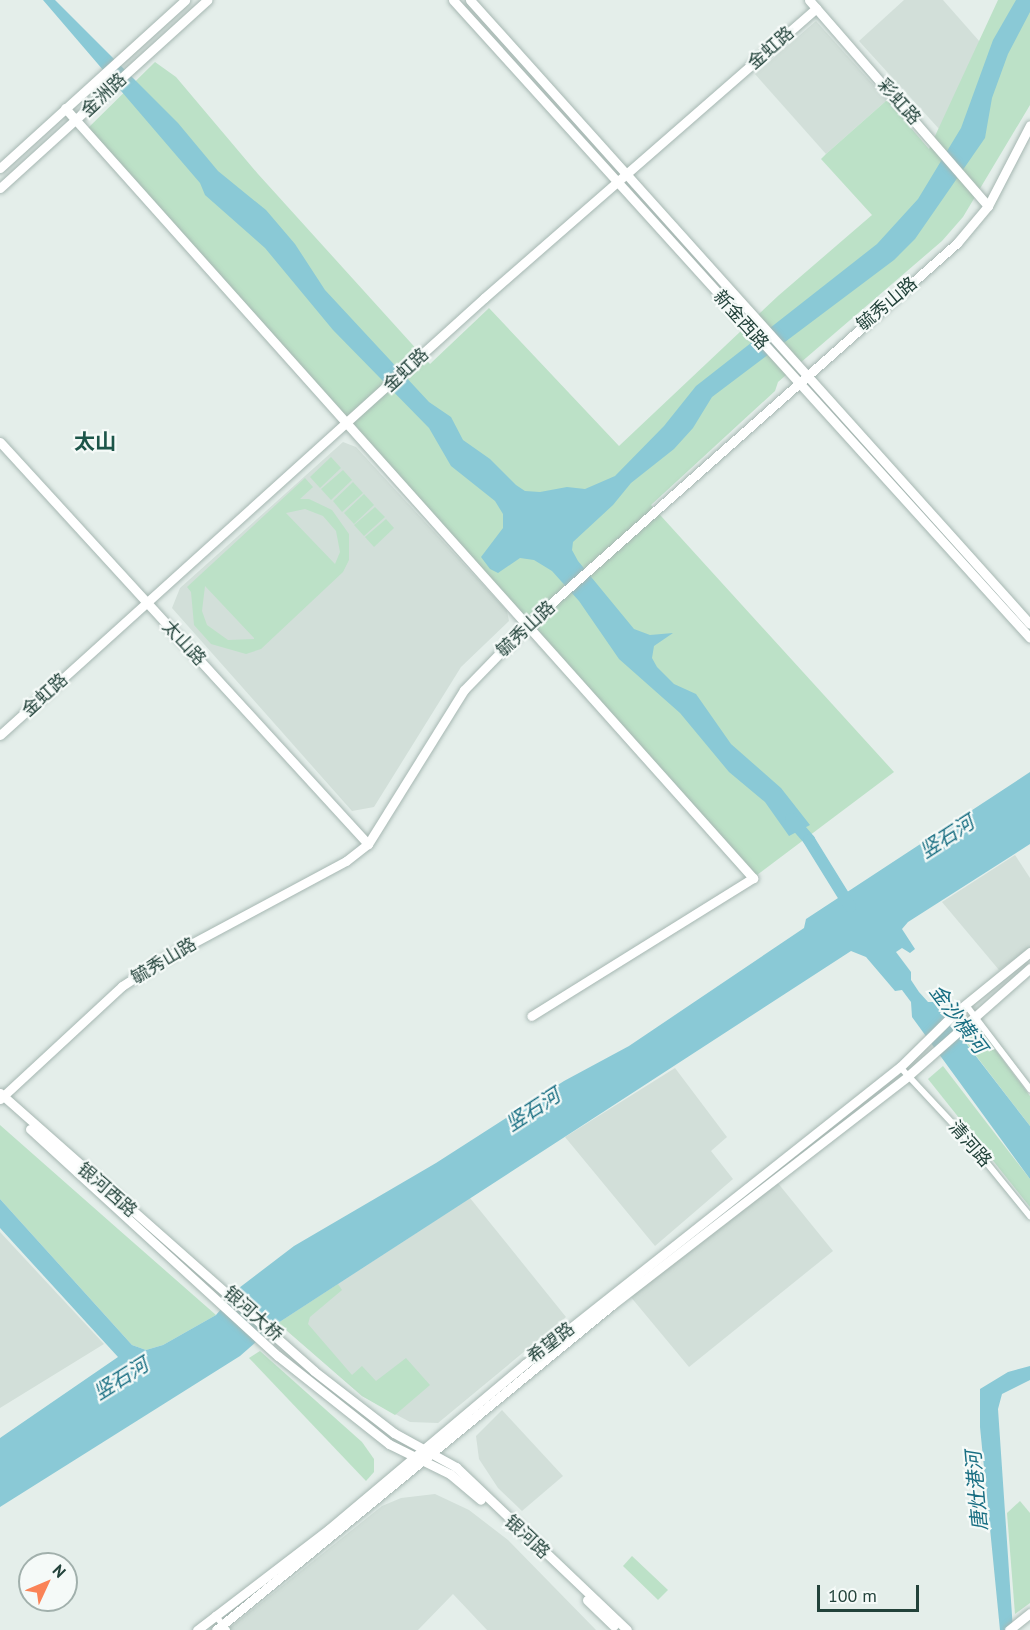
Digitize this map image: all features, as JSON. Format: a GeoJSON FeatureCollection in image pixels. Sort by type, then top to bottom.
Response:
{"type":"FeatureCollection","features":[{"type":"Feature","properties":{"kind":"main road","name":"金洲路"},"geometry":{"type":"LineString","coordinates":[[0,168],[185,0]]}},
{"type":"Feature","properties":{"kind":"main road","name":"金洲路"},"geometry":{"type":"LineString","coordinates":[[0,188],[207,0]]}},
{"type":"Feature","properties":{"kind":"main road","name":"新金西路"},"geometry":{"type":"LineString","coordinates":[[453,0],[754,336],[1030,638]]}},
{"type":"Feature","properties":{"kind":"main road","name":"新金西路"},"geometry":{"type":"LineString","coordinates":[[470,0],[788,349],[1030,624]]}},
{"type":"Feature","properties":{"kind":"main road","name":"彩虹路"},"geometry":{"type":"LineString","coordinates":[[809,0],[988,206]]}},
{"type":"Feature","properties":{"kind":"main road","name":"金虹路"},"geometry":{"type":"LineString","coordinates":[[0,735],[407,368],[816,8]]}},
{"type":"Feature","properties":{"kind":"main road"},"geometry":{"type":"LineString","coordinates":[[65,108],[753,878],[644,950],[531,1016]]}},
{"type":"Feature","properties":{"kind":"main road","name":"毓秀山路"},"geometry":{"type":"LineString","coordinates":[[1,1097],[122,986],[165,958],[346,861],[368,844],[464,690],[528,624],[957,243],[988,206],[1030,125]]}},
{"type":"Feature","properties":{"kind":"main road","name":"太山路"},"geometry":{"type":"LineString","coordinates":[[0,442],[368,844]]}},
{"type":"Feature","properties":{"kind":"main road"},"geometry":{"type":"LineString","coordinates":[[966,1005],[1030,952]]}},
{"type":"Feature","properties":{"kind":"main road"},"geometry":{"type":"LineString","coordinates":[[975,1016],[1030,968]]}},
{"type":"Feature","properties":{"kind":"main road","name":"希望路"},"geometry":{"type":"LineString","coordinates":[[196,1630],[329,1528],[525,1364],[900,1067],[966,1005]]}},
{"type":"Feature","properties":{"kind":"main road","name":"希望路"},"geometry":{"type":"LineString","coordinates":[[222,1628],[435,1454],[603,1312],[908,1076],[975,1016]]}},
{"type":"Feature","properties":{"kind":"main road","name":"银河西路"},"geometry":{"type":"LineString","coordinates":[[1,1097],[130,1210],[218,1282]]}},
{"type":"Feature","properties":{"kind":"main road","name":"银河西路"},"geometry":{"type":"LineString","coordinates":[[1,1097],[207,1295]]}},
{"type":"Feature","properties":{"kind":"main road","name":"银河大桥"},"geometry":{"type":"LineString","coordinates":[[218,1282],[315,1371],[394,1433],[424,1449]]}},
{"type":"Feature","properties":{"kind":"main road","name":"银河大桥"},"geometry":{"type":"LineString","coordinates":[[207,1295],[278,1356],[389,1444],[413,1457]]}},
{"type":"Feature","properties":{"kind":"main road","name":"银河路"},"geometry":{"type":"LineString","coordinates":[[424,1449],[456,1467],[627,1630]]}},
{"type":"Feature","properties":{"kind":"main road","name":"银河路"},"geometry":{"type":"LineString","coordinates":[[413,1457],[450,1474],[472,1492],[618,1630]]}},
{"type":"Feature","properties":{"kind":"main road"},"geometry":{"type":"LineString","coordinates":[[1009,1630],[1026,1616]]}},
{"type":"Feature","properties":{"kind":"street"},"geometry":{"type":"LineString","coordinates":[[966,1005],[1030,1089]]}},
{"type":"Feature","properties":{"kind":"street","name":"清河路"},"geometry":{"type":"LineString","coordinates":[[900,1067],[969,1141],[1030,1216]]}},
{"type":"Feature","properties":{"kind":"street"},"geometry":{"type":"LineString","coordinates":[[215,1615],[222,1628]]}},
{"type":"Feature","properties":{"kind":"shaded area"},"geometry":{"type":"Polygon","coordinates":[[[904,0],[943,0],[980,42],[940,130],[859,41],[904,0]]]}},
{"type":"Feature","properties":{"kind":"shaded area"},"geometry":{"type":"Polygon","coordinates":[[[816,21],[887,100],[826,154],[755,74],[816,21]]]}},
{"type":"Feature","properties":{"kind":"shaded area"},"geometry":{"type":"Polygon","coordinates":[[[343,442],[356,447],[507,611],[509,621],[461,667],[374,807],[352,811],[172,608],[180,588],[343,442]]]}},
{"type":"Feature","properties":{"kind":"shaded area"},"geometry":{"type":"Polygon","coordinates":[[[1015,855],[1030,878],[1030,948],[999,970],[942,902],[1015,855]]]}},
{"type":"Feature","properties":{"kind":"shaded area"},"geometry":{"type":"Polygon","coordinates":[[[675,1068],[727,1137],[711,1151],[733,1179],[655,1246],[565,1137],[675,1068]]]}},
{"type":"Feature","properties":{"kind":"shaded area"},"geometry":{"type":"Polygon","coordinates":[[[777,1182],[833,1251],[689,1367],[630,1296],[777,1182]]]}},
{"type":"Feature","properties":{"kind":"shaded area"},"geometry":{"type":"Polygon","coordinates":[[[470,1198],[566,1317],[438,1423],[410,1422],[362,1396],[278,1323],[470,1198]]]}},
{"type":"Feature","properties":{"kind":"shaded area"},"geometry":{"type":"Polygon","coordinates":[[[0,1232],[104,1344],[0,1408],[0,1232]]]}},
{"type":"Feature","properties":{"kind":"shaded area"},"geometry":{"type":"Polygon","coordinates":[[[502,1410],[563,1476],[522,1511],[498,1488],[479,1459],[476,1436],[502,1410]]]}},
{"type":"Feature","properties":{"kind":"shaded area"},"geometry":{"type":"Polygon","coordinates":[[[435,1494],[469,1510],[508,1540],[596,1630],[487,1630],[453,1594],[418,1630],[227,1630],[382,1506],[401,1498],[435,1494]]]}},
{"type":"Feature","properties":{"kind":"green space"},"geometry":{"type":"Polygon","coordinates":[[[998,0],[1030,0],[1030,105],[963,217],[942,241],[778,382],[775,391],[651,505],[894,772],[753,878],[85,131],[155,62],[176,77],[258,174],[430,364],[489,308],[619,446],[778,296],[872,215],[821,159],[826,154],[887,100],[929,149],[998,0]]]}},
{"type":"Feature","properties":{"kind":"green space"},"geometry":{"type":"Polygon","coordinates":[[[331,457],[341,468],[320,488],[310,477],[331,457]]]}},
{"type":"Feature","properties":{"kind":"green space"},"geometry":{"type":"Polygon","coordinates":[[[343,470],[352,480],[331,500],[321,489],[343,470]]]}},
{"type":"Feature","properties":{"kind":"green space"},"geometry":{"type":"Polygon","coordinates":[[[305,478],[313,487],[300,499],[309,499],[332,510],[349,534],[349,560],[343,572],[261,649],[246,654],[211,644],[194,625],[191,592],[187,587],[305,478]],[[305,509],[286,513],[335,564],[340,552],[336,531],[323,516],[305,509]],[[205,586],[202,611],[207,625],[228,640],[254,639],[254,638],[205,586]]]}},
{"type":"Feature","properties":{"kind":"green space"},"geometry":{"type":"Polygon","coordinates":[[[353,482],[363,493],[342,512],[333,501],[353,482]]]}},
{"type":"Feature","properties":{"kind":"green space"},"geometry":{"type":"Polygon","coordinates":[[[364,494],[374,505],[354,524],[344,513],[364,494]]]}},
{"type":"Feature","properties":{"kind":"green space"},"geometry":{"type":"Polygon","coordinates":[[[375,507],[385,517],[364,536],[354,525],[375,507]]]}},
{"type":"Feature","properties":{"kind":"green space"},"geometry":{"type":"Polygon","coordinates":[[[386,519],[394,528],[374,547],[365,537],[386,519]]]}},
{"type":"Feature","properties":{"kind":"green space"},"geometry":{"type":"Polygon","coordinates":[[[980,1029],[1030,1096],[1030,1126],[967,1044],[968,1037],[980,1029]]]}},
{"type":"Feature","properties":{"kind":"green space"},"geometry":{"type":"Polygon","coordinates":[[[943,1066],[1030,1179],[1030,1207],[928,1079],[943,1066]]]}},
{"type":"Feature","properties":{"kind":"green space"},"geometry":{"type":"Polygon","coordinates":[[[0,1125],[216,1315],[163,1345],[146,1350],[132,1345],[0,1199],[0,1125]]]}},
{"type":"Feature","properties":{"kind":"green space"},"geometry":{"type":"Polygon","coordinates":[[[338,1284],[342,1290],[310,1317],[308,1324],[352,1375],[362,1366],[376,1381],[406,1358],[430,1385],[395,1415],[362,1396],[278,1323],[338,1284]]]}},
{"type":"Feature","properties":{"kind":"green space"},"geometry":{"type":"Polygon","coordinates":[[[260,1351],[362,1442],[374,1459],[374,1472],[366,1481],[249,1358],[260,1351]]]}},
{"type":"Feature","properties":{"kind":"green space"},"geometry":{"type":"Polygon","coordinates":[[[1020,1501],[1030,1513],[1030,1603],[1015,1614],[1007,1513],[1020,1501]]]}},
{"type":"Feature","properties":{"kind":"green space"},"geometry":{"type":"Polygon","coordinates":[[[632,1556],[668,1590],[658,1600],[623,1566],[632,1556]]]}},
{"type":"Feature","properties":{"kind":"water"},"geometry":{"type":"Polygon","coordinates":[[[43,0],[55,0],[178,123],[218,171],[266,210],[295,244],[325,290],[429,402],[451,417],[463,440],[490,459],[516,485],[525,491],[540,492],[567,487],[585,489],[615,476],[664,426],[696,386],[877,244],[918,199],[961,128],[993,40],[1016,0],[1030,0],[1030,12],[1008,54],[992,98],[985,138],[915,239],[894,260],[712,397],[693,428],[674,449],[631,483],[613,505],[573,542],[572,550],[578,561],[634,629],[650,635],[673,633],[654,646],[652,658],[657,667],[674,684],[696,694],[731,744],[781,788],[810,825],[789,836],[765,802],[729,772],[680,713],[619,659],[579,601],[552,571],[534,560],[520,558],[498,573],[490,569],[481,557],[503,528],[503,514],[495,501],[451,466],[429,428],[333,330],[265,248],[205,195],[200,183],[43,0]]]}},
{"type":"Feature","properties":{"kind":"water","name":"竖石河"},"geometry":{"type":"Polygon","coordinates":[[[1030,772],[1030,844],[908,922],[902,929],[915,949],[910,953],[902,948],[896,952],[911,972],[911,980],[919,992],[928,1002],[934,1002],[1030,1126],[1030,1179],[912,1017],[911,1002],[902,990],[895,991],[866,957],[851,951],[278,1323],[240,1356],[0,1507],[0,1438],[118,1357],[0,1228],[0,1199],[132,1345],[146,1350],[163,1345],[216,1315],[239,1288],[294,1246],[436,1163],[564,1081],[629,1046],[804,928],[806,919],[1030,772]]]}},
{"type":"Feature","properties":{"kind":"water"},"geometry":{"type":"Polygon","coordinates":[[[1030,1366],[1030,1380],[1002,1394],[998,1409],[1013,1630],[1000,1630],[980,1427],[980,1389],[1008,1372],[1030,1366]]]}},
{"type":"Feature","properties":{"kind":"waterway"},"geometry":{"type":"LineString","coordinates":[[791,819],[809,840],[850,906]]}},
{"type":"Feature","properties":{"kind":"district","name":"太山"},"geometry":{"type":"Point","coordinates":[95,442]}},
{"type":"Feature","properties":{"kind":"water label","name":"金沙横河"},"geometry":{"type":"Point","coordinates":[958,1019]}},
{"type":"Feature","properties":{"kind":"water label","name":"唐灶港河"},"geometry":{"type":"Point","coordinates":[977,1491]}}]}
